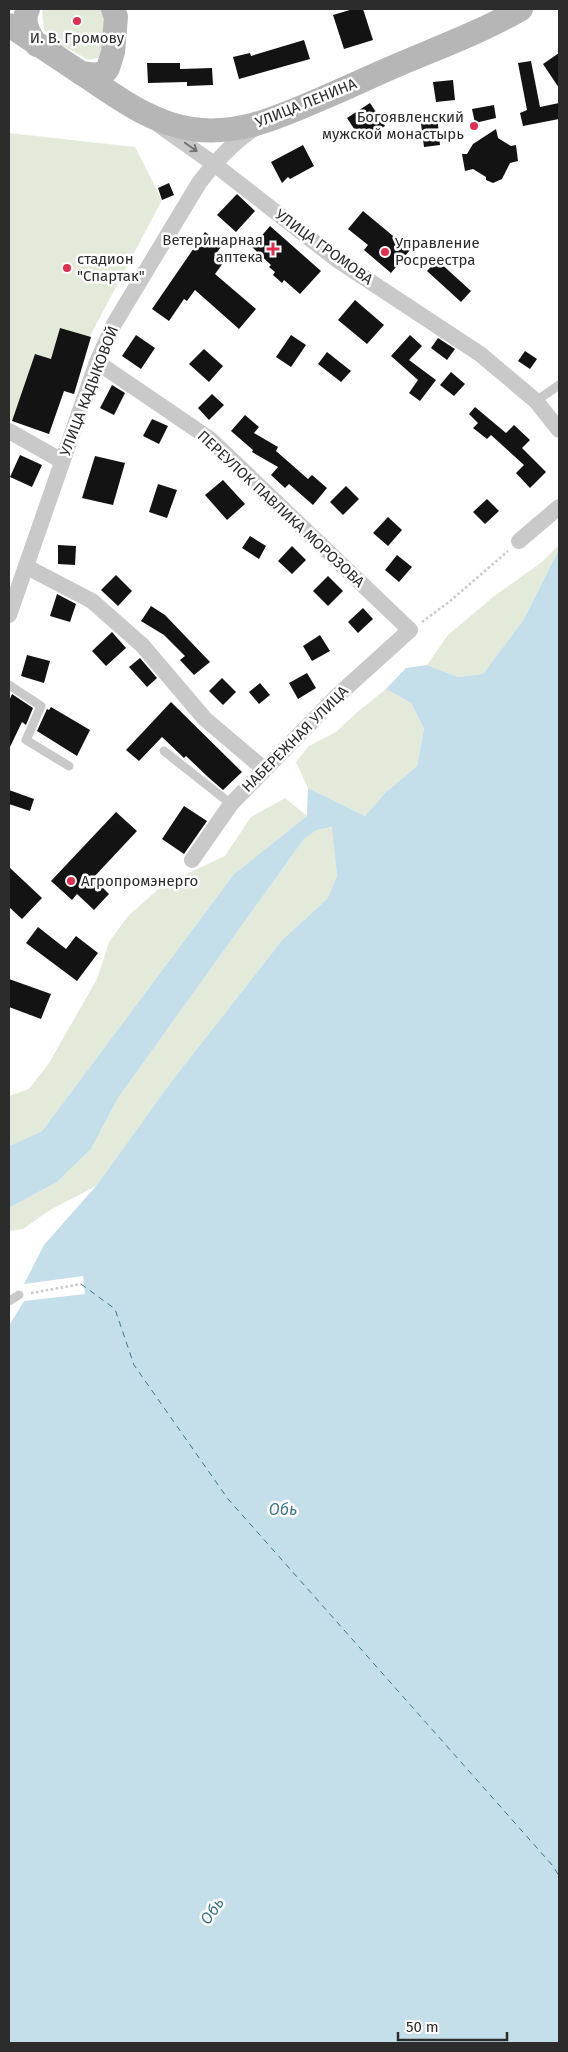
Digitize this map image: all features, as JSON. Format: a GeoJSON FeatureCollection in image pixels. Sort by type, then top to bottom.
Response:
{"type":"FeatureCollection","features":[{"type":"Feature","properties":{"kind":"street"},"geometry":{"type":"LineString","coordinates":[[28,9],[25,24],[29,35],[37,45]]}},
{"type":"Feature","properties":{"kind":"street","name":"УЛИЦА ЛЕНИНА"},"geometry":{"type":"LineString","coordinates":[[138,111],[165,123],[191,129],[217,131],[240,128],[266,121],[445,45],[521,9]]}},
{"type":"Feature","properties":{"kind":"street"},"geometry":{"type":"LineString","coordinates":[[115,11],[113,68],[121,93],[138,111]]}},
{"type":"Feature","properties":{"kind":"street","name":"УЛИЦА ГРОМОВА"},"geometry":{"type":"LineString","coordinates":[[9,25],[214,164],[336,259],[480,354],[536,401],[559,430]]}},
{"type":"Feature","properties":{"kind":"street"},"geometry":{"type":"LineString","coordinates":[[81,73],[90,76],[105,72],[113,52]]}},
{"type":"Feature","properties":{"kind":"street","name":"УЛИЦА КАДЫКОВОЙ"},"geometry":{"type":"LineString","coordinates":[[11,605],[27,567],[97,362],[114,324],[198,183],[242,136],[266,121]]}},
{"type":"Feature","properties":{"kind":"street","name":"ПЕРЕУЛОК ПАВЛИКА МОРОЗОВА"},"geometry":{"type":"LineString","coordinates":[[97,362],[210,439],[410,630]]}},
{"type":"Feature","properties":{"kind":"street"},"geometry":{"type":"LineString","coordinates":[[9,431],[62,461]]}},
{"type":"Feature","properties":{"kind":"street"},"geometry":{"type":"LineString","coordinates":[[519,541],[559,507]]}},
{"type":"Feature","properties":{"kind":"street"},"geometry":{"type":"LineString","coordinates":[[27,567],[92,601],[142,645],[205,719],[264,769]]}},
{"type":"Feature","properties":{"kind":"street","name":"НАБЕРЕЖНАЯ УЛИЦА"},"geometry":{"type":"LineString","coordinates":[[192,860],[231,804],[264,769],[337,696],[410,630]]}},
{"type":"Feature","properties":{"kind":"lane"},"geometry":{"type":"LineString","coordinates":[[536,401],[559,385]]}},
{"type":"Feature","properties":{"kind":"lane"},"geometry":{"type":"LineString","coordinates":[[9,685],[40,706],[26,740],[69,766]]}},
{"type":"Feature","properties":{"kind":"lane"},"geometry":{"type":"LineString","coordinates":[[164,751],[231,804]]}},
{"type":"Feature","properties":{"kind":"lane"},"geometry":{"type":"LineString","coordinates":[[9,1301],[19,1295]]}},
{"type":"Feature","properties":{"kind":"path"},"geometry":{"type":"LineString","coordinates":[[410,630],[449,602],[519,541]]}},
{"type":"Feature","properties":{"kind":"path"},"geometry":{"type":"LineString","coordinates":[[19,1295],[81,1284]]}},
{"type":"Feature","properties":{"kind":"green space"},"geometry":{"type":"Polygon","coordinates":[[[45,9],[107,9],[104,56],[89,60],[50,39],[44,29],[42,11],[45,9]]]}},
{"type":"Feature","properties":{"kind":"green space","name":"стадион \"Спартак\""},"geometry":{"type":"Polygon","coordinates":[[[9,133],[135,147],[162,200],[90,336],[74,394],[64,391],[49,434],[9,419],[9,133]]]}},
{"type":"Feature","properties":{"kind":"green space"},"geometry":{"type":"Polygon","coordinates":[[[559,545],[559,549],[524,619],[483,674],[458,677],[427,665],[448,635],[493,597],[542,562],[559,545]]]}},
{"type":"Feature","properties":{"kind":"green space"},"geometry":{"type":"Polygon","coordinates":[[[386,689],[411,703],[424,729],[417,766],[385,793],[365,816],[308,788],[296,762],[309,746],[336,732],[386,689]]]}},
{"type":"Feature","properties":{"kind":"green space"},"geometry":{"type":"Polygon","coordinates":[[[285,798],[307,816],[234,874],[42,1131],[9,1146],[9,1096],[29,1089],[49,1063],[97,979],[109,942],[128,916],[163,885],[225,856],[251,817],[285,798]]]}},
{"type":"Feature","properties":{"kind":"green space"},"geometry":{"type":"Polygon","coordinates":[[[333,827],[337,876],[327,899],[283,939],[171,1082],[96,1186],[50,1210],[23,1229],[9,1231],[9,1208],[57,1182],[91,1149],[118,1098],[304,839],[317,830],[333,827]]]}},
{"type":"Feature","properties":{"kind":"water","name":"Обь"},"geometry":{"type":"Polygon","coordinates":[[[559,549],[559,2043],[9,2043],[9,1326],[24,1301],[24,1284],[44,1245],[96,1186],[171,1082],[283,939],[327,899],[337,876],[332,827],[317,830],[304,839],[118,1098],[91,1149],[57,1182],[9,1208],[9,1146],[42,1131],[234,874],[307,816],[308,788],[365,816],[385,793],[417,766],[424,729],[411,703],[386,689],[406,668],[427,665],[458,677],[483,674],[524,619],[559,549]]]}},
{"type":"Feature","properties":{"kind":"pier"},"geometry":{"type":"Polygon","coordinates":[[[83,1276],[85,1294],[24,1301],[24,1284],[83,1276]]]}},
{"type":"Feature","properties":{"kind":"building"},"geometry":{"type":"Polygon","coordinates":[[[353,9],[363,9],[373,40],[344,49],[333,15],[353,9]]]}},
{"type":"Feature","properties":{"kind":"building"},"geometry":{"type":"Polygon","coordinates":[[[304,40],[310,59],[239,79],[233,57],[250,53],[251,56],[304,40]]]}},
{"type":"Feature","properties":{"kind":"building"},"geometry":{"type":"Polygon","coordinates":[[[559,53],[559,88],[543,64],[559,53]]]}},
{"type":"Feature","properties":{"kind":"building"},"geometry":{"type":"Polygon","coordinates":[[[531,61],[540,107],[559,103],[559,119],[523,126],[520,113],[527,110],[518,63],[531,61]]]}},
{"type":"Feature","properties":{"kind":"building"},"geometry":{"type":"Polygon","coordinates":[[[147,63],[180,63],[180,69],[212,68],[213,85],[187,86],[187,82],[148,83],[147,63]]]}},
{"type":"Feature","properties":{"kind":"building"},"geometry":{"type":"Polygon","coordinates":[[[453,80],[455,100],[436,102],[433,82],[453,80]]]}},
{"type":"Feature","properties":{"kind":"building"},"geometry":{"type":"Polygon","coordinates":[[[370,103],[385,126],[362,141],[347,118],[370,103]]]}},
{"type":"Feature","properties":{"kind":"building"},"geometry":{"type":"Polygon","coordinates":[[[494,105],[496,118],[475,123],[472,109],[494,105]]]}},
{"type":"Feature","properties":{"kind":"building"},"geometry":{"type":"Polygon","coordinates":[[[437,115],[440,145],[424,147],[420,116],[437,115]]]}},
{"type":"Feature","properties":{"kind":"building"},"geometry":{"type":"Polygon","coordinates":[[[496,129],[498,138],[511,146],[516,145],[518,161],[510,163],[502,179],[493,183],[486,180],[486,177],[473,169],[465,171],[462,154],[467,154],[473,144],[496,129]]]}},
{"type":"Feature","properties":{"kind":"building"},"geometry":{"type":"Polygon","coordinates":[[[303,145],[314,166],[290,179],[288,177],[282,183],[271,162],[303,145]]]}},
{"type":"Feature","properties":{"kind":"building"},"geometry":{"type":"Polygon","coordinates":[[[169,183],[174,195],[162,200],[158,188],[169,183]]]}},
{"type":"Feature","properties":{"kind":"building"},"geometry":{"type":"Polygon","coordinates":[[[237,194],[255,211],[236,232],[217,215],[237,194]]]}},
{"type":"Feature","properties":{"kind":"building"},"geometry":{"type":"Polygon","coordinates":[[[363,211],[410,250],[391,273],[364,250],[368,245],[348,229],[363,211]]]}},
{"type":"Feature","properties":{"kind":"building"},"geometry":{"type":"Polygon","coordinates":[[[270,226],[321,271],[300,294],[284,280],[282,283],[273,275],[275,272],[269,267],[271,265],[252,247],[270,226]]]}},
{"type":"Feature","properties":{"kind":"building"},"geometry":{"type":"Polygon","coordinates":[[[205,232],[222,245],[214,257],[223,263],[215,274],[256,309],[239,329],[195,290],[187,301],[184,299],[169,321],[152,309],[205,232]]]}},
{"type":"Feature","properties":{"kind":"building"},"geometry":{"type":"Polygon","coordinates":[[[437,260],[471,291],[461,302],[427,271],[437,260]]]}},
{"type":"Feature","properties":{"kind":"building"},"geometry":{"type":"Polygon","coordinates":[[[355,300],[384,325],[367,344],[338,320],[355,300]]]}},
{"type":"Feature","properties":{"kind":"building"},"geometry":{"type":"Polygon","coordinates":[[[60,328],[91,337],[74,394],[64,391],[49,434],[12,421],[35,354],[51,359],[60,328]]]}},
{"type":"Feature","properties":{"kind":"building"},"geometry":{"type":"Polygon","coordinates":[[[136,335],[155,348],[141,369],[122,356],[136,335]]]}},
{"type":"Feature","properties":{"kind":"building"},"geometry":{"type":"Polygon","coordinates":[[[291,335],[306,345],[291,367],[276,357],[291,335]]]}},
{"type":"Feature","properties":{"kind":"building"},"geometry":{"type":"Polygon","coordinates":[[[410,335],[422,346],[409,360],[436,380],[420,401],[409,393],[418,380],[391,356],[410,335]]]}},
{"type":"Feature","properties":{"kind":"building"},"geometry":{"type":"Polygon","coordinates":[[[438,338],[455,349],[447,360],[431,348],[438,338]]]}},
{"type":"Feature","properties":{"kind":"building"},"geometry":{"type":"Polygon","coordinates":[[[204,349],[223,366],[209,382],[189,364],[204,349]]]}},
{"type":"Feature","properties":{"kind":"building"},"geometry":{"type":"Polygon","coordinates":[[[525,351],[537,359],[530,369],[518,361],[525,351]]]}},
{"type":"Feature","properties":{"kind":"building"},"geometry":{"type":"Polygon","coordinates":[[[327,352],[351,371],[341,382],[318,364],[327,352]]]}},
{"type":"Feature","properties":{"kind":"building"},"geometry":{"type":"Polygon","coordinates":[[[451,372],[465,384],[454,396],[440,385],[451,372]]]}},
{"type":"Feature","properties":{"kind":"building"},"geometry":{"type":"Polygon","coordinates":[[[112,385],[125,393],[114,415],[100,408],[112,385]]]}},
{"type":"Feature","properties":{"kind":"building"},"geometry":{"type":"Polygon","coordinates":[[[212,394],[224,405],[209,420],[198,408],[212,394]]]}},
{"type":"Feature","properties":{"kind":"building"},"geometry":{"type":"Polygon","coordinates":[[[475,407],[506,433],[514,425],[530,440],[522,448],[546,472],[530,488],[516,473],[524,465],[491,435],[487,439],[473,428],[478,423],[469,414],[475,407]]]}},
{"type":"Feature","properties":{"kind":"building"},"geometry":{"type":"Polygon","coordinates":[[[245,415],[259,427],[254,433],[278,447],[276,451],[308,479],[312,475],[327,488],[313,505],[289,484],[285,488],[271,475],[278,467],[252,452],[253,450],[231,431],[245,415]]]}},
{"type":"Feature","properties":{"kind":"building"},"geometry":{"type":"Polygon","coordinates":[[[152,419],[168,426],[159,444],[143,436],[152,419]]]}},
{"type":"Feature","properties":{"kind":"building"},"geometry":{"type":"Polygon","coordinates":[[[20,455],[42,465],[32,487],[10,477],[20,455]]]}},
{"type":"Feature","properties":{"kind":"building"},"geometry":{"type":"Polygon","coordinates":[[[95,456],[125,463],[113,505],[82,498],[95,456]]]}},
{"type":"Feature","properties":{"kind":"building"},"geometry":{"type":"Polygon","coordinates":[[[223,480],[245,504],[227,520],[205,495],[223,480]]]}},
{"type":"Feature","properties":{"kind":"building"},"geometry":{"type":"Polygon","coordinates":[[[158,484],[177,490],[167,518],[149,512],[158,484]]]}},
{"type":"Feature","properties":{"kind":"building"},"geometry":{"type":"Polygon","coordinates":[[[346,486],[359,499],[343,515],[330,502],[346,486]]]}},
{"type":"Feature","properties":{"kind":"building"},"geometry":{"type":"Polygon","coordinates":[[[487,499],[499,511],[485,524],[473,512],[487,499]]]}},
{"type":"Feature","properties":{"kind":"building"},"geometry":{"type":"Polygon","coordinates":[[[388,517],[402,530],[388,546],[373,533],[388,517]]]}},
{"type":"Feature","properties":{"kind":"building"},"geometry":{"type":"Polygon","coordinates":[[[250,536],[266,546],[259,559],[242,548],[250,536]]]}},
{"type":"Feature","properties":{"kind":"building"},"geometry":{"type":"Polygon","coordinates":[[[58,545],[76,546],[75,565],[58,564],[58,545]]]}},
{"type":"Feature","properties":{"kind":"building"},"geometry":{"type":"Polygon","coordinates":[[[292,546],[306,560],[292,574],[278,561],[292,546]]]}},
{"type":"Feature","properties":{"kind":"building"},"geometry":{"type":"Polygon","coordinates":[[[397,555],[412,567],[399,582],[385,570],[397,555]]]}},
{"type":"Feature","properties":{"kind":"building"},"geometry":{"type":"Polygon","coordinates":[[[116,575],[132,591],[118,606],[101,590],[116,575]]]}},
{"type":"Feature","properties":{"kind":"building"},"geometry":{"type":"Polygon","coordinates":[[[328,576],[343,591],[328,606],[313,591],[328,576]]]}},
{"type":"Feature","properties":{"kind":"building"},"geometry":{"type":"Polygon","coordinates":[[[57,594],[76,604],[70,622],[50,616],[57,594]]]}},
{"type":"Feature","properties":{"kind":"building"},"geometry":{"type":"Polygon","coordinates":[[[151,606],[165,615],[210,662],[194,675],[180,660],[185,656],[164,635],[141,621],[151,606]]]}},
{"type":"Feature","properties":{"kind":"building"},"geometry":{"type":"Polygon","coordinates":[[[363,608],[373,619],[358,633],[348,622],[363,608]]]}},
{"type":"Feature","properties":{"kind":"building"},"geometry":{"type":"Polygon","coordinates":[[[112,632],[126,648],[106,666],[92,651],[112,632]]]}},
{"type":"Feature","properties":{"kind":"building"},"geometry":{"type":"Polygon","coordinates":[[[320,635],[330,651],[312,661],[303,646],[320,635]]]}},
{"type":"Feature","properties":{"kind":"building"},"geometry":{"type":"Polygon","coordinates":[[[27,655],[50,661],[44,683],[21,676],[27,655]]]}},
{"type":"Feature","properties":{"kind":"building"},"geometry":{"type":"Polygon","coordinates":[[[140,658],[157,678],[147,687],[129,667],[140,658]]]}},
{"type":"Feature","properties":{"kind":"building"},"geometry":{"type":"Polygon","coordinates":[[[307,673],[316,688],[298,699],[289,683],[307,673]]]}},
{"type":"Feature","properties":{"kind":"building"},"geometry":{"type":"Polygon","coordinates":[[[222,678],[236,692],[223,705],[209,691],[222,678]]]}},
{"type":"Feature","properties":{"kind":"building"},"geometry":{"type":"Polygon","coordinates":[[[260,683],[270,695],[259,704],[249,692],[260,683]]]}},
{"type":"Feature","properties":{"kind":"building"},"geometry":{"type":"Polygon","coordinates":[[[12,694],[33,708],[26,725],[22,722],[9,749],[9,701],[12,694]]]}},
{"type":"Feature","properties":{"kind":"building"},"geometry":{"type":"Polygon","coordinates":[[[171,702],[242,772],[223,790],[162,737],[139,761],[126,750],[171,702]]]}},
{"type":"Feature","properties":{"kind":"building"},"geometry":{"type":"Polygon","coordinates":[[[51,707],[90,730],[77,756],[37,731],[47,709],[49,710],[51,707]]]}},
{"type":"Feature","properties":{"kind":"building"},"geometry":{"type":"Polygon","coordinates":[[[9,790],[34,799],[30,811],[9,804],[9,790]]]}},
{"type":"Feature","properties":{"kind":"building"},"geometry":{"type":"Polygon","coordinates":[[[184,806],[207,821],[184,854],[162,839],[184,806]]]}},
{"type":"Feature","properties":{"kind":"building"},"geometry":{"type":"Polygon","coordinates":[[[116,812],[137,831],[93,878],[109,894],[94,910],[77,894],[72,900],[51,881],[116,812]]]}},
{"type":"Feature","properties":{"kind":"building"},"geometry":{"type":"Polygon","coordinates":[[[9,867],[42,898],[22,919],[9,907],[9,867]]]}},
{"type":"Feature","properties":{"kind":"building"},"geometry":{"type":"Polygon","coordinates":[[[38,927],[66,949],[76,936],[98,953],[77,981],[26,943],[38,927]]]}},
{"type":"Feature","properties":{"kind":"building"},"geometry":{"type":"Polygon","coordinates":[[[9,979],[51,994],[41,1019],[9,1007],[9,979]]]}},
{"type":"Feature","properties":{"kind":"ferry route"},"geometry":{"type":"LineString","coordinates":[[81,1284],[115,1309],[134,1365],[228,1499],[553,1866],[559,1876]]}},
{"type":"Feature","properties":{"kind":"place","name":"И. В. Громову"},"geometry":{"type":"Point","coordinates":[77,21]}},
{"type":"Feature","properties":{"kind":"place","name":"Богоявленский мужской монастырь"},"geometry":{"type":"Point","coordinates":[474,126]}},
{"type":"Feature","properties":{"kind":"place","name":"Ветеринарная аптека"},"geometry":{"type":"Point","coordinates":[273,249]}},
{"type":"Feature","properties":{"kind":"place","name":"Управление Росреестра"},"geometry":{"type":"Point","coordinates":[385,252]}},
{"type":"Feature","properties":{"kind":"place","name":"стадион \"Спартак\""},"geometry":{"type":"Point","coordinates":[67,268]}},
{"type":"Feature","properties":{"kind":"place","name":"Агропромэнерго"},"geometry":{"type":"Point","coordinates":[71,881]}}]}
